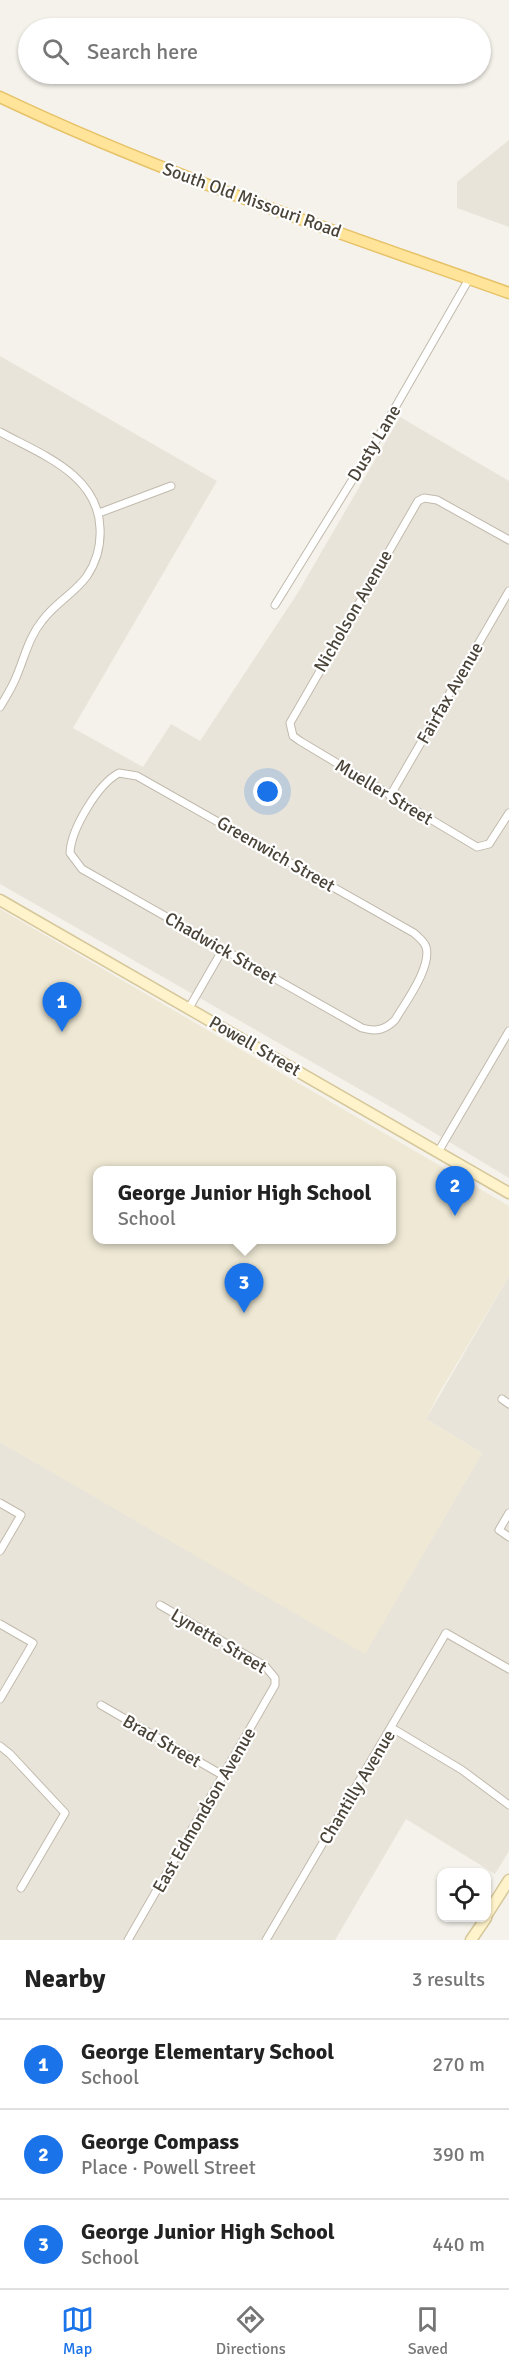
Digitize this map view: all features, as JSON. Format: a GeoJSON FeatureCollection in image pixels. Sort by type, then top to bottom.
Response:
{"type":"FeatureCollection","features":[{"type":"Feature","properties":{"kind":"main road","name":"South Old Missouri Road"},"geometry":{"type":"LineString","coordinates":[[0,97],[46,119],[164,168],[509,293]]}},
{"type":"Feature","properties":{"kind":"street","name":"Dusty Lane"},"geometry":{"type":"LineString","coordinates":[[275,605],[369,453],[469,279]]}},
{"type":"Feature","properties":{"kind":"street"},"geometry":{"type":"LineString","coordinates":[[0,432],[73,474],[89,492],[99,513],[101,540],[93,567],[78,587],[52,608],[40,622],[28,645],[14,683],[0,707]]}},
{"type":"Feature","properties":{"kind":"street"},"geometry":{"type":"LineString","coordinates":[[99,513],[171,486]]}},
{"type":"Feature","properties":{"kind":"street","name":"Nicholson Avenue"},"geometry":{"type":"LineString","coordinates":[[290,730],[292,716],[413,508],[424,498],[437,500],[509,540]]}},
{"type":"Feature","properties":{"kind":"street","name":"Fairfax Avenue"},"geometry":{"type":"LineString","coordinates":[[390,796],[509,591]]}},
{"type":"Feature","properties":{"kind":"street","name":"Mueller Street"},"geometry":{"type":"LineString","coordinates":[[290,730],[300,741],[471,844],[484,847],[494,839],[509,813]]}},
{"type":"Feature","properties":{"kind":"street","name":"Chadwick Street"},"geometry":{"type":"LineString","coordinates":[[118,773],[108,778],[101,787],[75,833],[70,853],[82,869],[362,1028],[380,1030]]}},
{"type":"Feature","properties":{"kind":"street","name":"Greenwich Street"},"geometry":{"type":"LineString","coordinates":[[118,773],[137,776],[414,933],[426,948],[427,958],[424,969],[395,1020],[380,1030]]}},
{"type":"Feature","properties":{"kind":"street","name":"Powell Street"},"geometry":{"type":"LineString","coordinates":[[0,900],[509,1193]]}},
{"type":"Feature","properties":{"kind":"street"},"geometry":{"type":"LineString","coordinates":[[189,1008],[223,949]]}},
{"type":"Feature","properties":{"kind":"street"},"geometry":{"type":"LineString","coordinates":[[438,1152],[509,1031]]}},
{"type":"Feature","properties":{"kind":"street"},"geometry":{"type":"LineString","coordinates":[[502,1399],[509,1404]]}},
{"type":"Feature","properties":{"kind":"street"},"geometry":{"type":"LineString","coordinates":[[0,1503],[21,1515],[0,1551]]}},
{"type":"Feature","properties":{"kind":"street"},"geometry":{"type":"LineString","coordinates":[[509,1513],[499,1530],[509,1537]]}},
{"type":"Feature","properties":{"kind":"street","name":"Lynette Street"},"geometry":{"type":"LineString","coordinates":[[160,1605],[265,1666],[275,1678]]}},
{"type":"Feature","properties":{"kind":"street"},"geometry":{"type":"LineString","coordinates":[[0,1624],[33,1643],[0,1699]]}},
{"type":"Feature","properties":{"kind":"street","name":"Chantilly Avenue"},"geometry":{"type":"LineString","coordinates":[[266,1940],[446,1633],[509,1669]]}},
{"type":"Feature","properties":{"kind":"street","name":"East Edmondson Avenue"},"geometry":{"type":"LineString","coordinates":[[129,1940],[272,1693],[275,1678]]}},
{"type":"Feature","properties":{"kind":"street","name":"Brad Street"},"geometry":{"type":"LineString","coordinates":[[101,1705],[224,1776]]}},
{"type":"Feature","properties":{"kind":"street"},"geometry":{"type":"LineString","coordinates":[[392,1728],[462,1770],[509,1805]]}},
{"type":"Feature","properties":{"kind":"street"},"geometry":{"type":"LineString","coordinates":[[0,1746],[65,1813],[21,1888]]}},
{"type":"Feature","properties":{"kind":"street"},"geometry":{"type":"LineString","coordinates":[[491,1909],[509,1880]]}},
{"type":"Feature","properties":{"kind":"street"},"geometry":{"type":"LineString","coordinates":[[471,1940],[483,1922]]}},
{"type":"Feature","properties":{"kind":"shaded area"},"geometry":{"type":"Polygon","coordinates":[[[509,140],[509,227],[457,208],[457,182],[509,140]]]}},
{"type":"Feature","properties":{"kind":"shaded area"},"geometry":{"type":"Polygon","coordinates":[[[0,356],[217,481],[73,728],[143,767],[171,724],[200,741],[297,594],[400,417],[509,481],[509,1178],[403,1114],[0,884],[0,356]]]}},
{"type":"Feature","properties":{"kind":"shaded area"},"geometry":{"type":"Polygon","coordinates":[[[0,909],[509,1206],[509,1276],[426,1419],[482,1453],[365,1654],[0,1442],[0,909]]]}},
{"type":"Feature","properties":{"kind":"shaded area"},"geometry":{"type":"Polygon","coordinates":[[[509,1276],[509,1851],[495,1874],[491,1872],[491,1868],[485,1868],[406,1819],[335,1940],[0,1940],[0,1442],[365,1653],[482,1453],[426,1419],[509,1276]]]}},
{"type":"Feature","properties":{"kind":"place","name":"George Elementary School"},"geometry":{"type":"Point","coordinates":[62,1032]}},
{"type":"Feature","properties":{"kind":"place","name":"George Compass"},"geometry":{"type":"Point","coordinates":[455,1216]}},
{"type":"Feature","properties":{"kind":"place","name":"George Junior High School"},"geometry":{"type":"Point","coordinates":[244,1313]}}]}
